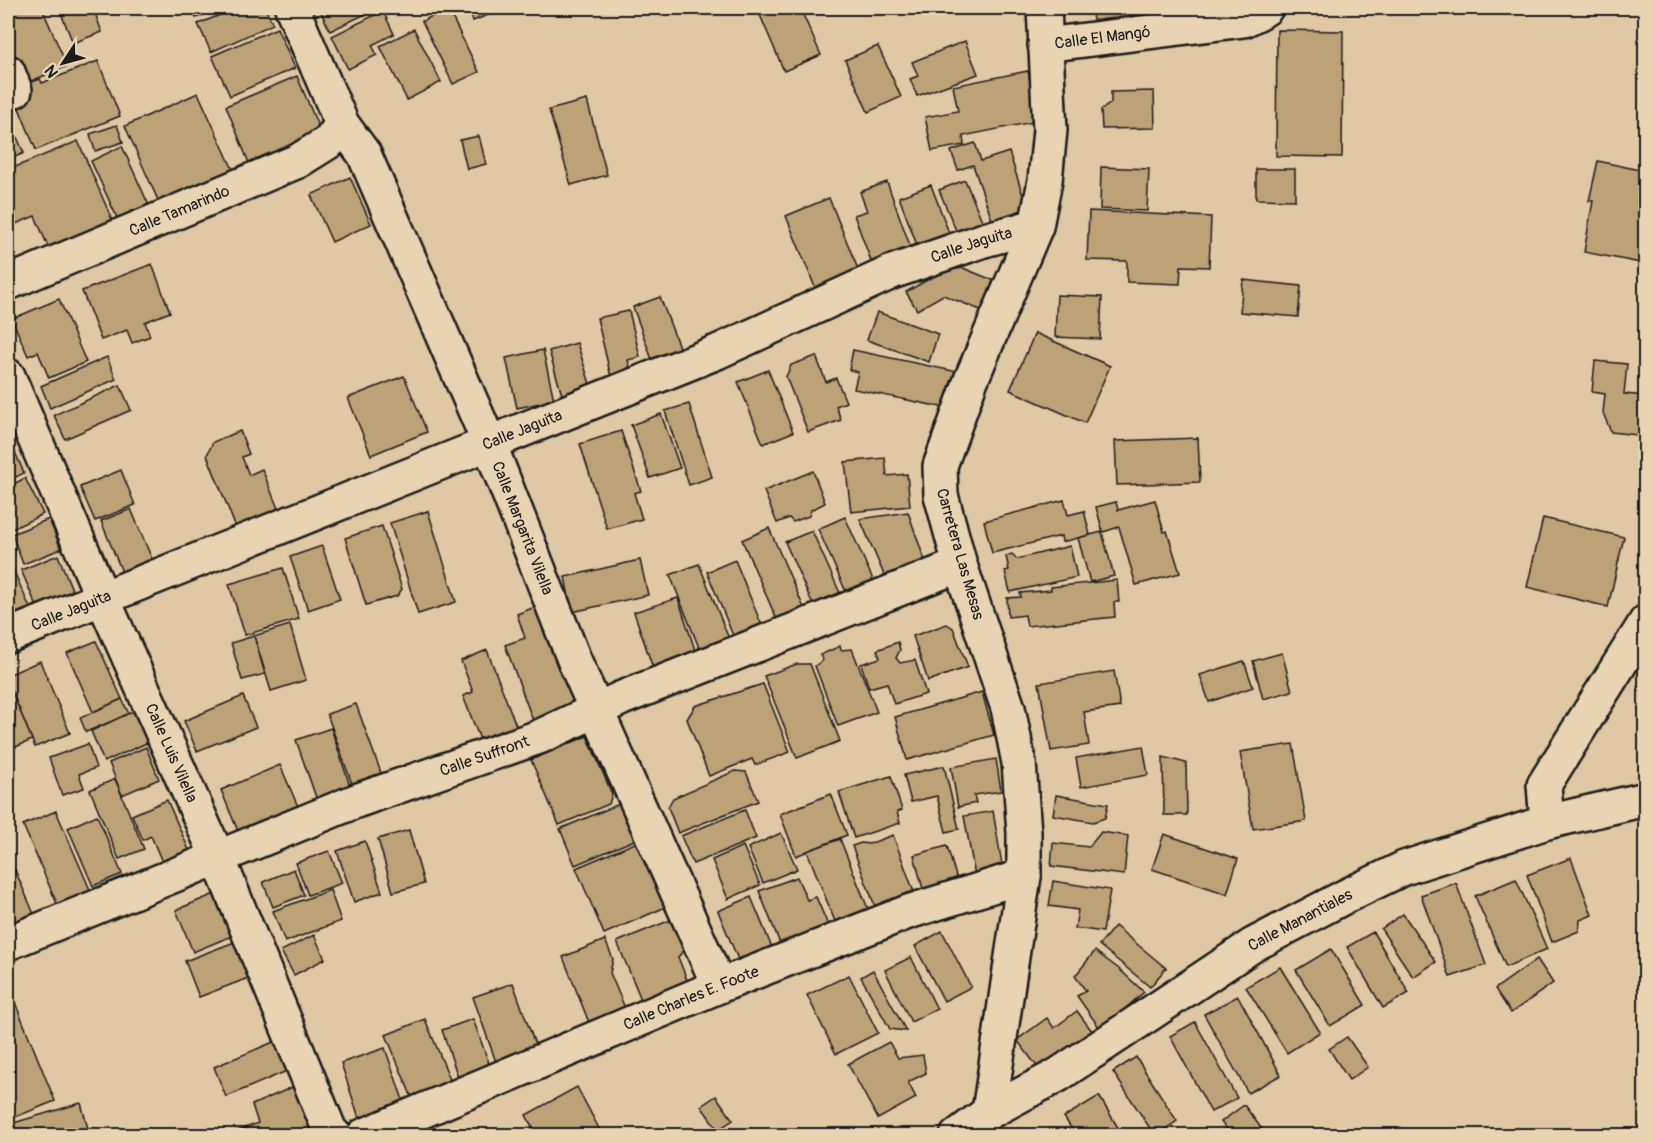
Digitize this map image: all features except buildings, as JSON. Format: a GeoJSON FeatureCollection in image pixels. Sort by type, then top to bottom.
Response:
{"type":"FeatureCollection","features":[{"type":"Feature","properties":{"kind":"street","name":"Calle Margarita Vilella"},"geometry":{"type":"LineString","coordinates":[[292,8],[342,124],[364,154],[489,443],[575,662],[719,986]]}},
{"type":"Feature","properties":{"kind":"street","name":"Carretera Las Mesas"},"geometry":{"type":"LineString","coordinates":[[989,1112],[1024,876],[1024,833],[1019,764],[1008,708],[960,565],[941,495],[940,466],[971,380],[1036,226],[1045,181],[1050,130],[1044,8]]}},
{"type":"Feature","properties":{"kind":"street","name":"Calle El Mangó"},"geometry":{"type":"LineString","coordinates":[[1045,45],[1244,20],[1266,8]]}},
{"type":"Feature","properties":{"kind":"street","name":"Calle Tamarindo"},"geometry":{"type":"LineString","coordinates":[[8,283],[298,161],[330,141],[342,124]]}},
{"type":"Feature","properties":{"kind":"street","name":"Calle Jaguita"},"geometry":{"type":"LineString","coordinates":[[8,636],[717,352],[892,272],[984,240],[1036,226]]}},
{"type":"Feature","properties":{"kind":"street","name":"Calle Luis Vilella"},"geometry":{"type":"LineString","coordinates":[[8,376],[103,599],[218,858],[332,1133]]}},
{"type":"Feature","properties":{"kind":"street","name":"Calle Suffront"},"geometry":{"type":"LineString","coordinates":[[8,943],[356,801],[539,737],[622,698],[960,565]]}},
{"type":"Feature","properties":{"kind":"street"},"geometry":{"type":"LineString","coordinates":[[1547,822],[1544,785],[1646,622]]}},
{"type":"Feature","properties":{"kind":"street","name":"Calle Manantiales"},"geometry":{"type":"LineString","coordinates":[[958,1135],[989,1112],[1058,1075],[1253,945],[1404,868],[1547,822],[1646,799]]}},
{"type":"Feature","properties":{"kind":"street","name":"Calle Charles E. Foote"},"geometry":{"type":"LineString","coordinates":[[363,1136],[719,986],[908,912],[1024,876]]}}]}
